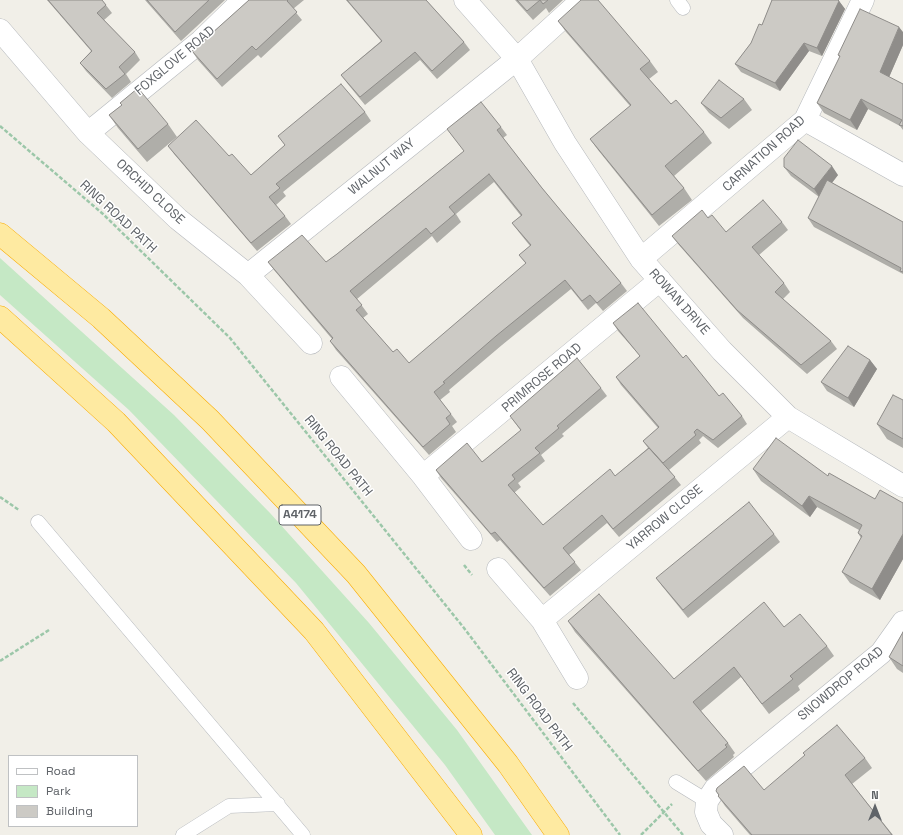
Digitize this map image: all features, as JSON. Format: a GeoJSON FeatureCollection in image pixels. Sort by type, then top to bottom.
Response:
{"type":"FeatureCollection","features":[{"type":"Feature","properties":{"kind":"highway","name":"A4174"},"geometry":{"type":"LineString","coordinates":[[0,234],[101,318],[210,420],[356,574],[508,764],[558,835]]}},
{"type":"Feature","properties":{"kind":"highway"},"geometry":{"type":"LineString","coordinates":[[0,317],[116,422],[314,630],[471,835]]}},
{"type":"Feature","properties":{"kind":"street","name":"FOXGLOVE ROAD"},"geometry":{"type":"LineString","coordinates":[[88,133],[201,41],[238,5],[241,0]]}},
{"type":"Feature","properties":{"kind":"street","name":"ROWAN DRIVE"},"geometry":{"type":"LineString","coordinates":[[465,0],[517,59],[565,143],[641,260],[722,350],[788,417],[903,486]]}},
{"type":"Feature","properties":{"kind":"street"},"geometry":{"type":"LineString","coordinates":[[517,59],[582,0]]}},
{"type":"Feature","properties":{"kind":"street","name":"CARNATION ROAD"},"geometry":{"type":"LineString","coordinates":[[641,260],[805,120],[863,0]]}},
{"type":"Feature","properties":{"kind":"street","name":"ORCHID CLOSE"},"geometry":{"type":"LineString","coordinates":[[0,30],[88,133],[178,219],[248,275],[311,343]]}},
{"type":"Feature","properties":{"kind":"street","name":"WALNUT WAY"},"geometry":{"type":"LineString","coordinates":[[248,275],[517,59]]}},
{"type":"Feature","properties":{"kind":"street"},"geometry":{"type":"LineString","coordinates":[[805,120],[903,175]]}},
{"type":"Feature","properties":{"kind":"street","name":"PRIMROSE ROAD"},"geometry":{"type":"LineString","coordinates":[[423,476],[660,280]]}},
{"type":"Feature","properties":{"kind":"street"},"geometry":{"type":"LineString","coordinates":[[341,377],[423,476],[471,539]]}},
{"type":"Feature","properties":{"kind":"street","name":"YARROW CLOSE"},"geometry":{"type":"LineString","coordinates":[[542,620],[788,417]]}},
{"type":"Feature","properties":{"kind":"street"},"geometry":{"type":"LineString","coordinates":[[498,569],[542,620],[577,678]]}},
{"type":"Feature","properties":{"kind":"street","name":"SNOWDROP ROAD"},"geometry":{"type":"LineString","coordinates":[[707,801],[715,789],[880,653],[903,622]]}},
{"type":"Feature","properties":{"kind":"street"},"geometry":{"type":"LineString","coordinates":[[707,801],[706,812],[711,824],[722,835]]}},
{"type":"Feature","properties":{"kind":"lane"},"geometry":{"type":"LineString","coordinates":[[38,522],[303,835]]}},
{"type":"Feature","properties":{"kind":"lane"},"geometry":{"type":"LineString","coordinates":[[681,785],[707,801]]}},
{"type":"Feature","properties":{"kind":"lane"},"geometry":{"type":"LineString","coordinates":[[183,835],[229,806],[278,804]]}},
{"type":"Feature","properties":{"kind":"path","name":"RING ROAD PATH"},"geometry":{"type":"LineString","coordinates":[[0,126],[103,214],[230,338],[464,628],[620,835]]}},
{"type":"Feature","properties":{"kind":"path"},"geometry":{"type":"LineString","coordinates":[[0,661],[49,630]]}},
{"type":"Feature","properties":{"kind":"path"},"geometry":{"type":"LineString","coordinates":[[641,835],[681,785]]}},
{"type":"Feature","properties":{"kind":"green space"},"geometry":{"type":"Polygon","coordinates":[[[0,258],[174,415],[270,513],[369,623],[457,730],[532,835],[495,835],[445,765],[296,583],[129,410],[0,295],[0,258]]]}},
{"type":"Feature","properties":{"kind":"building"},"geometry":{"type":"Polygon","coordinates":[[[48,0],[102,0],[106,5],[97,13],[135,52],[119,67],[125,74],[106,89],[80,63],[92,51],[48,0]]]}},
{"type":"Feature","properties":{"kind":"building"},"geometry":{"type":"Polygon","coordinates":[[[147,0],[209,0],[175,32],[147,0]]]}},
{"type":"Feature","properties":{"kind":"building"},"geometry":{"type":"Polygon","coordinates":[[[249,0],[288,0],[287,1],[297,12],[256,50],[252,46],[217,79],[192,51],[249,0]]]}},
{"type":"Feature","properties":{"kind":"building"},"geometry":{"type":"Polygon","coordinates":[[[347,0],[426,0],[464,42],[432,71],[415,52],[360,97],[341,75],[382,41],[347,0]]]}},
{"type":"Feature","properties":{"kind":"building"},"geometry":{"type":"Polygon","coordinates":[[[517,0],[540,0],[527,11],[517,0]]]}},
{"type":"Feature","properties":{"kind":"building"},"geometry":{"type":"Polygon","coordinates":[[[540,0],[548,0],[543,4],[540,0]]]}},
{"type":"Feature","properties":{"kind":"building"},"geometry":{"type":"Polygon","coordinates":[[[581,0],[598,0],[650,61],[640,69],[671,104],[676,100],[704,132],[665,166],[684,188],[652,215],[590,139],[631,105],[558,21],[581,0]]]}},
{"type":"Feature","properties":{"kind":"building"},"geometry":{"type":"Polygon","coordinates":[[[772,0],[839,1],[817,48],[804,43],[775,83],[735,64],[751,43],[759,24],[762,25],[772,0]]]}},
{"type":"Feature","properties":{"kind":"building"},"geometry":{"type":"Polygon","coordinates":[[[860,9],[899,27],[880,72],[903,84],[903,126],[899,125],[902,120],[861,99],[850,120],[817,103],[840,56],[838,55],[860,9]]]}},
{"type":"Feature","properties":{"kind":"building"},"geometry":{"type":"Polygon","coordinates":[[[719,80],[744,99],[721,118],[701,103],[719,80]]]}},
{"type":"Feature","properties":{"kind":"building"},"geometry":{"type":"Polygon","coordinates":[[[341,84],[365,112],[276,184],[280,188],[269,197],[285,216],[251,243],[168,146],[196,120],[229,156],[232,154],[251,175],[285,145],[278,136],[341,84]]]}},
{"type":"Feature","properties":{"kind":"building"},"geometry":{"type":"Polygon","coordinates":[[[138,88],[168,124],[138,149],[109,115],[122,105],[120,103],[138,88]]]}},
{"type":"Feature","properties":{"kind":"building"},"geometry":{"type":"Polygon","coordinates":[[[481,102],[501,127],[497,130],[542,188],[621,283],[597,303],[590,295],[582,301],[565,280],[496,336],[443,382],[445,383],[434,392],[451,414],[446,418],[450,424],[423,447],[330,341],[333,338],[268,262],[302,235],[326,262],[337,254],[464,151],[447,129],[481,102]],[[489,174],[449,207],[455,214],[431,234],[426,228],[350,291],[362,305],[356,310],[393,352],[397,349],[409,363],[526,263],[519,255],[531,245],[512,223],[522,215],[489,174]]]}},
{"type":"Feature","properties":{"kind":"building"},"geometry":{"type":"Polygon","coordinates":[[[798,140],[832,166],[814,189],[784,167],[784,158],[798,140]]]}},
{"type":"Feature","properties":{"kind":"building"},"geometry":{"type":"Polygon","coordinates":[[[827,180],[903,222],[903,272],[900,271],[901,268],[808,218],[827,180]]]}},
{"type":"Feature","properties":{"kind":"building"},"geometry":{"type":"Polygon","coordinates":[[[763,200],[782,222],[752,247],[784,283],[775,292],[831,341],[801,365],[737,310],[672,236],[702,210],[708,218],[712,215],[726,232],[763,200]]]}},
{"type":"Feature","properties":{"kind":"building"},"geometry":{"type":"Polygon","coordinates":[[[638,303],[683,358],[686,355],[719,396],[723,393],[742,416],[713,440],[697,429],[694,432],[696,435],[663,463],[643,441],[659,427],[616,377],[640,356],[613,323],[638,303]]]}},
{"type":"Feature","properties":{"kind":"building"},"geometry":{"type":"Polygon","coordinates":[[[848,346],[870,360],[848,398],[821,382],[848,346]]]}},
{"type":"Feature","properties":{"kind":"building"},"geometry":{"type":"Polygon","coordinates":[[[577,358],[601,388],[557,426],[559,428],[535,448],[540,453],[512,475],[515,479],[508,485],[543,525],[610,469],[615,476],[649,448],[675,477],[613,529],[602,515],[563,548],[575,562],[544,588],[495,532],[491,534],[436,470],[467,443],[482,462],[521,430],[510,416],[577,358]]]}},
{"type":"Feature","properties":{"kind":"building"},"geometry":{"type":"Polygon","coordinates":[[[893,395],[903,400],[903,439],[877,424],[893,395]]]}},
{"type":"Feature","properties":{"kind":"building"},"geometry":{"type":"Polygon","coordinates":[[[776,438],[828,476],[829,473],[875,499],[880,490],[903,503],[903,534],[872,589],[842,572],[862,536],[858,533],[862,525],[809,496],[802,506],[753,469],[776,438]]]}},
{"type":"Feature","properties":{"kind":"building"},"geometry":{"type":"Polygon","coordinates":[[[749,502],[774,534],[683,610],[656,578],[749,502]]]}},
{"type":"Feature","properties":{"kind":"building"},"geometry":{"type":"Polygon","coordinates":[[[599,594],[674,679],[764,602],[784,627],[800,614],[827,646],[790,676],[793,679],[762,704],[734,667],[693,702],[728,743],[725,745],[727,747],[698,771],[568,621],[599,594]]]}},
{"type":"Feature","properties":{"kind":"building"},"geometry":{"type":"Polygon","coordinates":[[[903,632],[903,666],[889,657],[903,632]]]}},
{"type":"Feature","properties":{"kind":"building"},"geometry":{"type":"Polygon","coordinates":[[[837,725],[865,758],[845,775],[892,835],[752,835],[718,796],[719,795],[716,791],[717,788],[744,766],[764,790],[805,755],[803,753],[837,725]]]}}]}
